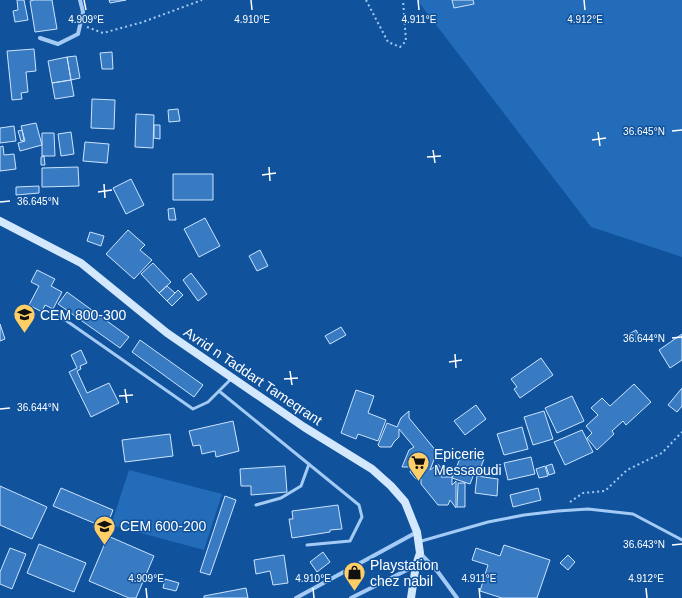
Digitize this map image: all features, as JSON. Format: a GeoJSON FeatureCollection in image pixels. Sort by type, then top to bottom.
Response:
{"type":"FeatureCollection","features":[{"type":"Feature","properties":{"kind":"main road","name":"Avrid n Taddart Tameqrant"},"geometry":{"type":"LineString","coordinates":[[0,221],[81,263],[167,333],[304,427],[372,468],[405,502],[417,532],[420,553],[416,565],[411,598]]}},
{"type":"Feature","properties":{"kind":"street"},"geometry":{"type":"LineString","coordinates":[[40,38],[58,44],[78,34],[83,12],[80,0]]}},
{"type":"Feature","properties":{"kind":"street"},"geometry":{"type":"LineString","coordinates":[[296,598],[417,532]]}},
{"type":"Feature","properties":{"kind":"street"},"geometry":{"type":"LineString","coordinates":[[420,553],[438,572],[458,598]]}},
{"type":"Feature","properties":{"kind":"street"},"geometry":{"type":"LineString","coordinates":[[351,598],[416,565]]}},
{"type":"Feature","properties":{"kind":"lane"},"geometry":{"type":"LineString","coordinates":[[51,310],[193,409],[208,402],[233,378]]}},
{"type":"Feature","properties":{"kind":"lane"},"geometry":{"type":"LineString","coordinates":[[219,391],[359,505],[362,517],[350,541],[307,545]]}},
{"type":"Feature","properties":{"kind":"lane"},"geometry":{"type":"LineString","coordinates":[[256,506],[281,498],[301,486],[309,464]]}},
{"type":"Feature","properties":{"kind":"lane"},"geometry":{"type":"LineString","coordinates":[[418,542],[488,522],[524,515],[558,511],[588,510],[633,514],[682,540]]}},
{"type":"Feature","properties":{"kind":"path"},"geometry":{"type":"LineString","coordinates":[[80,25],[103,33],[143,22],[202,0]]}},
{"type":"Feature","properties":{"kind":"path"},"geometry":{"type":"LineString","coordinates":[[366,0],[388,42],[400,47],[406,41],[403,0]]}},
{"type":"Feature","properties":{"kind":"path"},"geometry":{"type":"LineString","coordinates":[[558,511],[583,493],[605,491],[627,470],[662,453],[682,432]]}},
{"type":"Feature","properties":{"kind":"shaded area"},"geometry":{"type":"Polygon","coordinates":[[[417,0],[682,0],[682,257],[591,227],[417,0]]]}},
{"type":"Feature","properties":{"kind":"shaded area"},"geometry":{"type":"Polygon","coordinates":[[[129,470],[222,494],[204,550],[111,525],[129,470]]]}},
{"type":"Feature","properties":{"kind":"building"},"geometry":{"type":"Polygon","coordinates":[[[17,0],[24,0],[28,20],[15,22],[13,11],[18,10],[17,0]]]}},
{"type":"Feature","properties":{"kind":"building"},"geometry":{"type":"Polygon","coordinates":[[[52,0],[57,29],[35,32],[30,1],[52,0]]]}},
{"type":"Feature","properties":{"kind":"building"},"geometry":{"type":"Polygon","coordinates":[[[109,0],[126,0],[110,3],[109,0]]]}},
{"type":"Feature","properties":{"kind":"building"},"geometry":{"type":"Polygon","coordinates":[[[452,0],[473,0],[474,4],[454,8],[452,0]]]}},
{"type":"Feature","properties":{"kind":"building"},"geometry":{"type":"Polygon","coordinates":[[[34,49],[36,71],[26,72],[28,92],[21,93],[22,99],[12,100],[7,51],[34,49]]]}},
{"type":"Feature","properties":{"kind":"building"},"geometry":{"type":"Polygon","coordinates":[[[112,52],[113,69],[102,69],[100,53],[112,52]]]}},
{"type":"Feature","properties":{"kind":"building"},"geometry":{"type":"Polygon","coordinates":[[[76,56],[80,78],[71,80],[67,57],[76,56]]]}},
{"type":"Feature","properties":{"kind":"building"},"geometry":{"type":"Polygon","coordinates":[[[67,57],[71,80],[52,83],[48,61],[67,57]]]}},
{"type":"Feature","properties":{"kind":"building"},"geometry":{"type":"Polygon","coordinates":[[[71,80],[74,96],[55,99],[52,83],[71,80]]]}},
{"type":"Feature","properties":{"kind":"building"},"geometry":{"type":"Polygon","coordinates":[[[92,99],[115,100],[114,129],[91,128],[92,99]]]}},
{"type":"Feature","properties":{"kind":"building"},"geometry":{"type":"Polygon","coordinates":[[[178,109],[180,121],[169,122],[168,110],[178,109]]]}},
{"type":"Feature","properties":{"kind":"building"},"geometry":{"type":"Polygon","coordinates":[[[136,114],[154,115],[153,148],[135,147],[136,114]]]}},
{"type":"Feature","properties":{"kind":"building"},"geometry":{"type":"Polygon","coordinates":[[[36,123],[42,145],[20,151],[18,143],[25,141],[21,126],[36,123]]]}},
{"type":"Feature","properties":{"kind":"building"},"geometry":{"type":"Polygon","coordinates":[[[154,125],[160,125],[160,139],[154,138],[154,125]]]}},
{"type":"Feature","properties":{"kind":"building"},"geometry":{"type":"Polygon","coordinates":[[[14,126],[16,141],[0,143],[0,128],[14,126]]]}},
{"type":"Feature","properties":{"kind":"building"},"geometry":{"type":"Polygon","coordinates":[[[22,130],[24,140],[21,141],[18,131],[22,130]]]}},
{"type":"Feature","properties":{"kind":"building"},"geometry":{"type":"Polygon","coordinates":[[[71,132],[74,154],[61,156],[58,134],[71,132]]]}},
{"type":"Feature","properties":{"kind":"building"},"geometry":{"type":"Polygon","coordinates":[[[42,133],[54,133],[55,156],[42,156],[42,133]]]}},
{"type":"Feature","properties":{"kind":"building"},"geometry":{"type":"Polygon","coordinates":[[[85,142],[109,144],[107,163],[83,161],[85,142]]]}},
{"type":"Feature","properties":{"kind":"building"},"geometry":{"type":"Polygon","coordinates":[[[3,146],[4,155],[14,154],[16,169],[0,171],[0,147],[3,146]]]}},
{"type":"Feature","properties":{"kind":"building"},"geometry":{"type":"Polygon","coordinates":[[[44,156],[45,165],[41,165],[41,157],[44,156]]]}},
{"type":"Feature","properties":{"kind":"building"},"geometry":{"type":"Polygon","coordinates":[[[78,167],[79,186],[42,187],[42,168],[78,167]]]}},
{"type":"Feature","properties":{"kind":"building"},"geometry":{"type":"Polygon","coordinates":[[[173,174],[213,174],[213,200],[173,200],[173,174]]]}},
{"type":"Feature","properties":{"kind":"building"},"geometry":{"type":"Polygon","coordinates":[[[131,179],[144,205],[126,214],[113,188],[131,179]]]}},
{"type":"Feature","properties":{"kind":"building"},"geometry":{"type":"Polygon","coordinates":[[[39,186],[39,193],[16,195],[16,187],[39,186]]]}},
{"type":"Feature","properties":{"kind":"building"},"geometry":{"type":"Polygon","coordinates":[[[174,208],[176,220],[169,220],[168,209],[174,208]]]}},
{"type":"Feature","properties":{"kind":"building"},"geometry":{"type":"Polygon","coordinates":[[[205,218],[220,246],[199,257],[184,229],[205,218]]]}},
{"type":"Feature","properties":{"kind":"building"},"geometry":{"type":"Polygon","coordinates":[[[128,230],[145,245],[140,250],[152,260],[134,279],[106,254],[128,230]]]}},
{"type":"Feature","properties":{"kind":"building"},"geometry":{"type":"Polygon","coordinates":[[[90,232],[104,236],[101,246],[87,241],[90,232]]]}},
{"type":"Feature","properties":{"kind":"building"},"geometry":{"type":"Polygon","coordinates":[[[260,250],[268,266],[257,271],[249,256],[260,250]]]}},
{"type":"Feature","properties":{"kind":"building"},"geometry":{"type":"Polygon","coordinates":[[[153,263],[171,282],[159,293],[141,274],[153,263]]]}},
{"type":"Feature","properties":{"kind":"building"},"geometry":{"type":"Polygon","coordinates":[[[37,270],[55,279],[51,286],[62,292],[53,309],[45,305],[42,312],[29,305],[39,286],[31,282],[37,270]]]}},
{"type":"Feature","properties":{"kind":"building"},"geometry":{"type":"Polygon","coordinates":[[[191,273],[207,294],[198,301],[183,280],[191,273]]]}},
{"type":"Feature","properties":{"kind":"building"},"geometry":{"type":"Polygon","coordinates":[[[167,286],[175,293],[167,301],[159,293],[167,286]]]}},
{"type":"Feature","properties":{"kind":"building"},"geometry":{"type":"Polygon","coordinates":[[[178,290],[183,295],[172,306],[167,301],[178,290]]]}},
{"type":"Feature","properties":{"kind":"building"},"geometry":{"type":"Polygon","coordinates":[[[67,292],[129,337],[120,348],[58,304],[67,292]]]}},
{"type":"Feature","properties":{"kind":"building"},"geometry":{"type":"Polygon","coordinates":[[[0,324],[5,339],[0,341],[0,324]]]}},
{"type":"Feature","properties":{"kind":"building"},"geometry":{"type":"Polygon","coordinates":[[[341,327],[346,335],[330,344],[325,336],[341,327]]]}},
{"type":"Feature","properties":{"kind":"building"},"geometry":{"type":"Polygon","coordinates":[[[636,330],[641,339],[634,342],[629,334],[636,330]]]}},
{"type":"Feature","properties":{"kind":"building"},"geometry":{"type":"Polygon","coordinates":[[[682,334],[682,360],[670,368],[659,350],[682,334]]]}},
{"type":"Feature","properties":{"kind":"building"},"geometry":{"type":"Polygon","coordinates":[[[140,340],[203,385],[194,397],[132,352],[140,340]]]}},
{"type":"Feature","properties":{"kind":"building"},"geometry":{"type":"Polygon","coordinates":[[[81,350],[87,363],[80,366],[81,369],[77,371],[87,393],[109,383],[119,403],[91,417],[69,372],[77,368],[71,355],[81,350]]]}},
{"type":"Feature","properties":{"kind":"building"},"geometry":{"type":"Polygon","coordinates":[[[541,358],[553,375],[520,398],[514,389],[517,387],[511,379],[541,358]]]}},
{"type":"Feature","properties":{"kind":"building"},"geometry":{"type":"Polygon","coordinates":[[[634,384],[651,402],[626,425],[623,421],[612,431],[614,434],[597,450],[587,438],[592,433],[586,426],[598,415],[591,408],[602,398],[610,406],[634,384]]]}},
{"type":"Feature","properties":{"kind":"building"},"geometry":{"type":"Polygon","coordinates":[[[682,388],[682,406],[677,412],[668,405],[682,388]]]}},
{"type":"Feature","properties":{"kind":"building"},"geometry":{"type":"Polygon","coordinates":[[[356,390],[374,396],[368,413],[386,420],[378,441],[358,434],[356,439],[341,433],[356,390]]]}},
{"type":"Feature","properties":{"kind":"building"},"geometry":{"type":"Polygon","coordinates":[[[572,396],[584,421],[557,433],[545,408],[572,396]]]}},
{"type":"Feature","properties":{"kind":"building"},"geometry":{"type":"Polygon","coordinates":[[[476,405],[486,419],[465,435],[454,421],[476,405]]]}},
{"type":"Feature","properties":{"kind":"building"},"geometry":{"type":"Polygon","coordinates":[[[409,411],[409,418],[437,452],[430,470],[438,464],[444,472],[441,477],[452,477],[452,485],[456,481],[456,508],[450,500],[448,505],[438,505],[421,484],[421,479],[416,479],[410,472],[412,467],[402,467],[409,450],[414,447],[399,429],[399,437],[391,447],[380,447],[378,445],[387,423],[397,427],[401,418],[409,411]]]}},
{"type":"Feature","properties":{"kind":"building"},"geometry":{"type":"Polygon","coordinates":[[[544,411],[553,439],[533,445],[524,417],[544,411]]]}},
{"type":"Feature","properties":{"kind":"building"},"geometry":{"type":"Polygon","coordinates":[[[233,421],[239,451],[216,457],[215,451],[202,454],[200,445],[193,446],[189,431],[233,421]]]}},
{"type":"Feature","properties":{"kind":"building"},"geometry":{"type":"Polygon","coordinates":[[[522,427],[528,449],[504,455],[497,434],[522,427]]]}},
{"type":"Feature","properties":{"kind":"building"},"geometry":{"type":"Polygon","coordinates":[[[582,430],[593,452],[565,465],[554,442],[582,430]]]}},
{"type":"Feature","properties":{"kind":"building"},"geometry":{"type":"Polygon","coordinates":[[[170,434],[173,456],[125,462],[122,440],[170,434]]]}},
{"type":"Feature","properties":{"kind":"building"},"geometry":{"type":"Polygon","coordinates":[[[463,451],[484,459],[478,475],[474,474],[470,484],[452,478],[463,451]]]}},
{"type":"Feature","properties":{"kind":"building"},"geometry":{"type":"Polygon","coordinates":[[[531,457],[535,474],[508,480],[504,463],[531,457]]]}},
{"type":"Feature","properties":{"kind":"building"},"geometry":{"type":"Polygon","coordinates":[[[552,464],[555,473],[549,475],[546,466],[552,464]]]}},
{"type":"Feature","properties":{"kind":"building"},"geometry":{"type":"Polygon","coordinates":[[[285,466],[287,492],[251,495],[251,486],[241,486],[240,469],[285,466]]]}},
{"type":"Feature","properties":{"kind":"building"},"geometry":{"type":"Polygon","coordinates":[[[545,466],[548,476],[539,478],[536,469],[545,466]]]}},
{"type":"Feature","properties":{"kind":"building"},"geometry":{"type":"Polygon","coordinates":[[[477,476],[498,479],[497,496],[475,493],[477,476]]]}},
{"type":"Feature","properties":{"kind":"building"},"geometry":{"type":"Polygon","coordinates":[[[458,483],[465,483],[465,507],[457,507],[458,483]]]}},
{"type":"Feature","properties":{"kind":"building"},"geometry":{"type":"Polygon","coordinates":[[[0,486],[47,507],[32,539],[0,525],[0,486]]]}},
{"type":"Feature","properties":{"kind":"building"},"geometry":{"type":"Polygon","coordinates":[[[61,488],[113,510],[106,528],[53,506],[61,488]]]}},
{"type":"Feature","properties":{"kind":"building"},"geometry":{"type":"Polygon","coordinates":[[[538,488],[541,500],[513,507],[510,495],[538,488]]]}},
{"type":"Feature","properties":{"kind":"building"},"geometry":{"type":"Polygon","coordinates":[[[225,496],[236,500],[210,575],[200,572],[225,496]]]}},
{"type":"Feature","properties":{"kind":"building"},"geometry":{"type":"Polygon","coordinates":[[[338,505],[342,529],[292,538],[289,519],[293,519],[292,511],[338,505]]]}},
{"type":"Feature","properties":{"kind":"building"},"geometry":{"type":"Polygon","coordinates":[[[108,536],[154,556],[136,598],[129,598],[89,581],[108,536]]]}},
{"type":"Feature","properties":{"kind":"building"},"geometry":{"type":"Polygon","coordinates":[[[39,544],[86,563],[74,592],[27,573],[39,544]]]}},
{"type":"Feature","properties":{"kind":"building"},"geometry":{"type":"Polygon","coordinates":[[[504,545],[550,560],[537,598],[502,598],[480,591],[488,565],[472,560],[476,548],[500,556],[504,545]]]}},
{"type":"Feature","properties":{"kind":"building"},"geometry":{"type":"Polygon","coordinates":[[[10,548],[26,554],[12,589],[0,584],[0,572],[10,548]]]}},
{"type":"Feature","properties":{"kind":"building"},"geometry":{"type":"Polygon","coordinates":[[[323,552],[330,562],[317,572],[310,562],[323,552]]]}},
{"type":"Feature","properties":{"kind":"building"},"geometry":{"type":"Polygon","coordinates":[[[284,555],[288,583],[273,585],[270,571],[256,574],[254,560],[284,555]]]}},
{"type":"Feature","properties":{"kind":"building"},"geometry":{"type":"Polygon","coordinates":[[[568,555],[575,562],[568,570],[560,563],[568,555]]]}},
{"type":"Feature","properties":{"kind":"building"},"geometry":{"type":"Polygon","coordinates":[[[165,579],[179,583],[176,591],[163,588],[165,579]]]}},
{"type":"Feature","properties":{"kind":"building"},"geometry":{"type":"Polygon","coordinates":[[[246,588],[248,598],[204,598],[204,596],[246,588]]]}},
{"type":"Feature","properties":{"kind":"place","name":"CEM 800-300"},"geometry":{"type":"Point","coordinates":[25,334]}},
{"type":"Feature","properties":{"kind":"place","name":"Epicerie Messaoudi"},"geometry":{"type":"Point","coordinates":[418,482]}},
{"type":"Feature","properties":{"kind":"place","name":"CEM 600-200"},"geometry":{"type":"Point","coordinates":[105,546]}},
{"type":"Feature","properties":{"kind":"place","name":"Playstation chez nabil"},"geometry":{"type":"Point","coordinates":[354,592]}}]}
